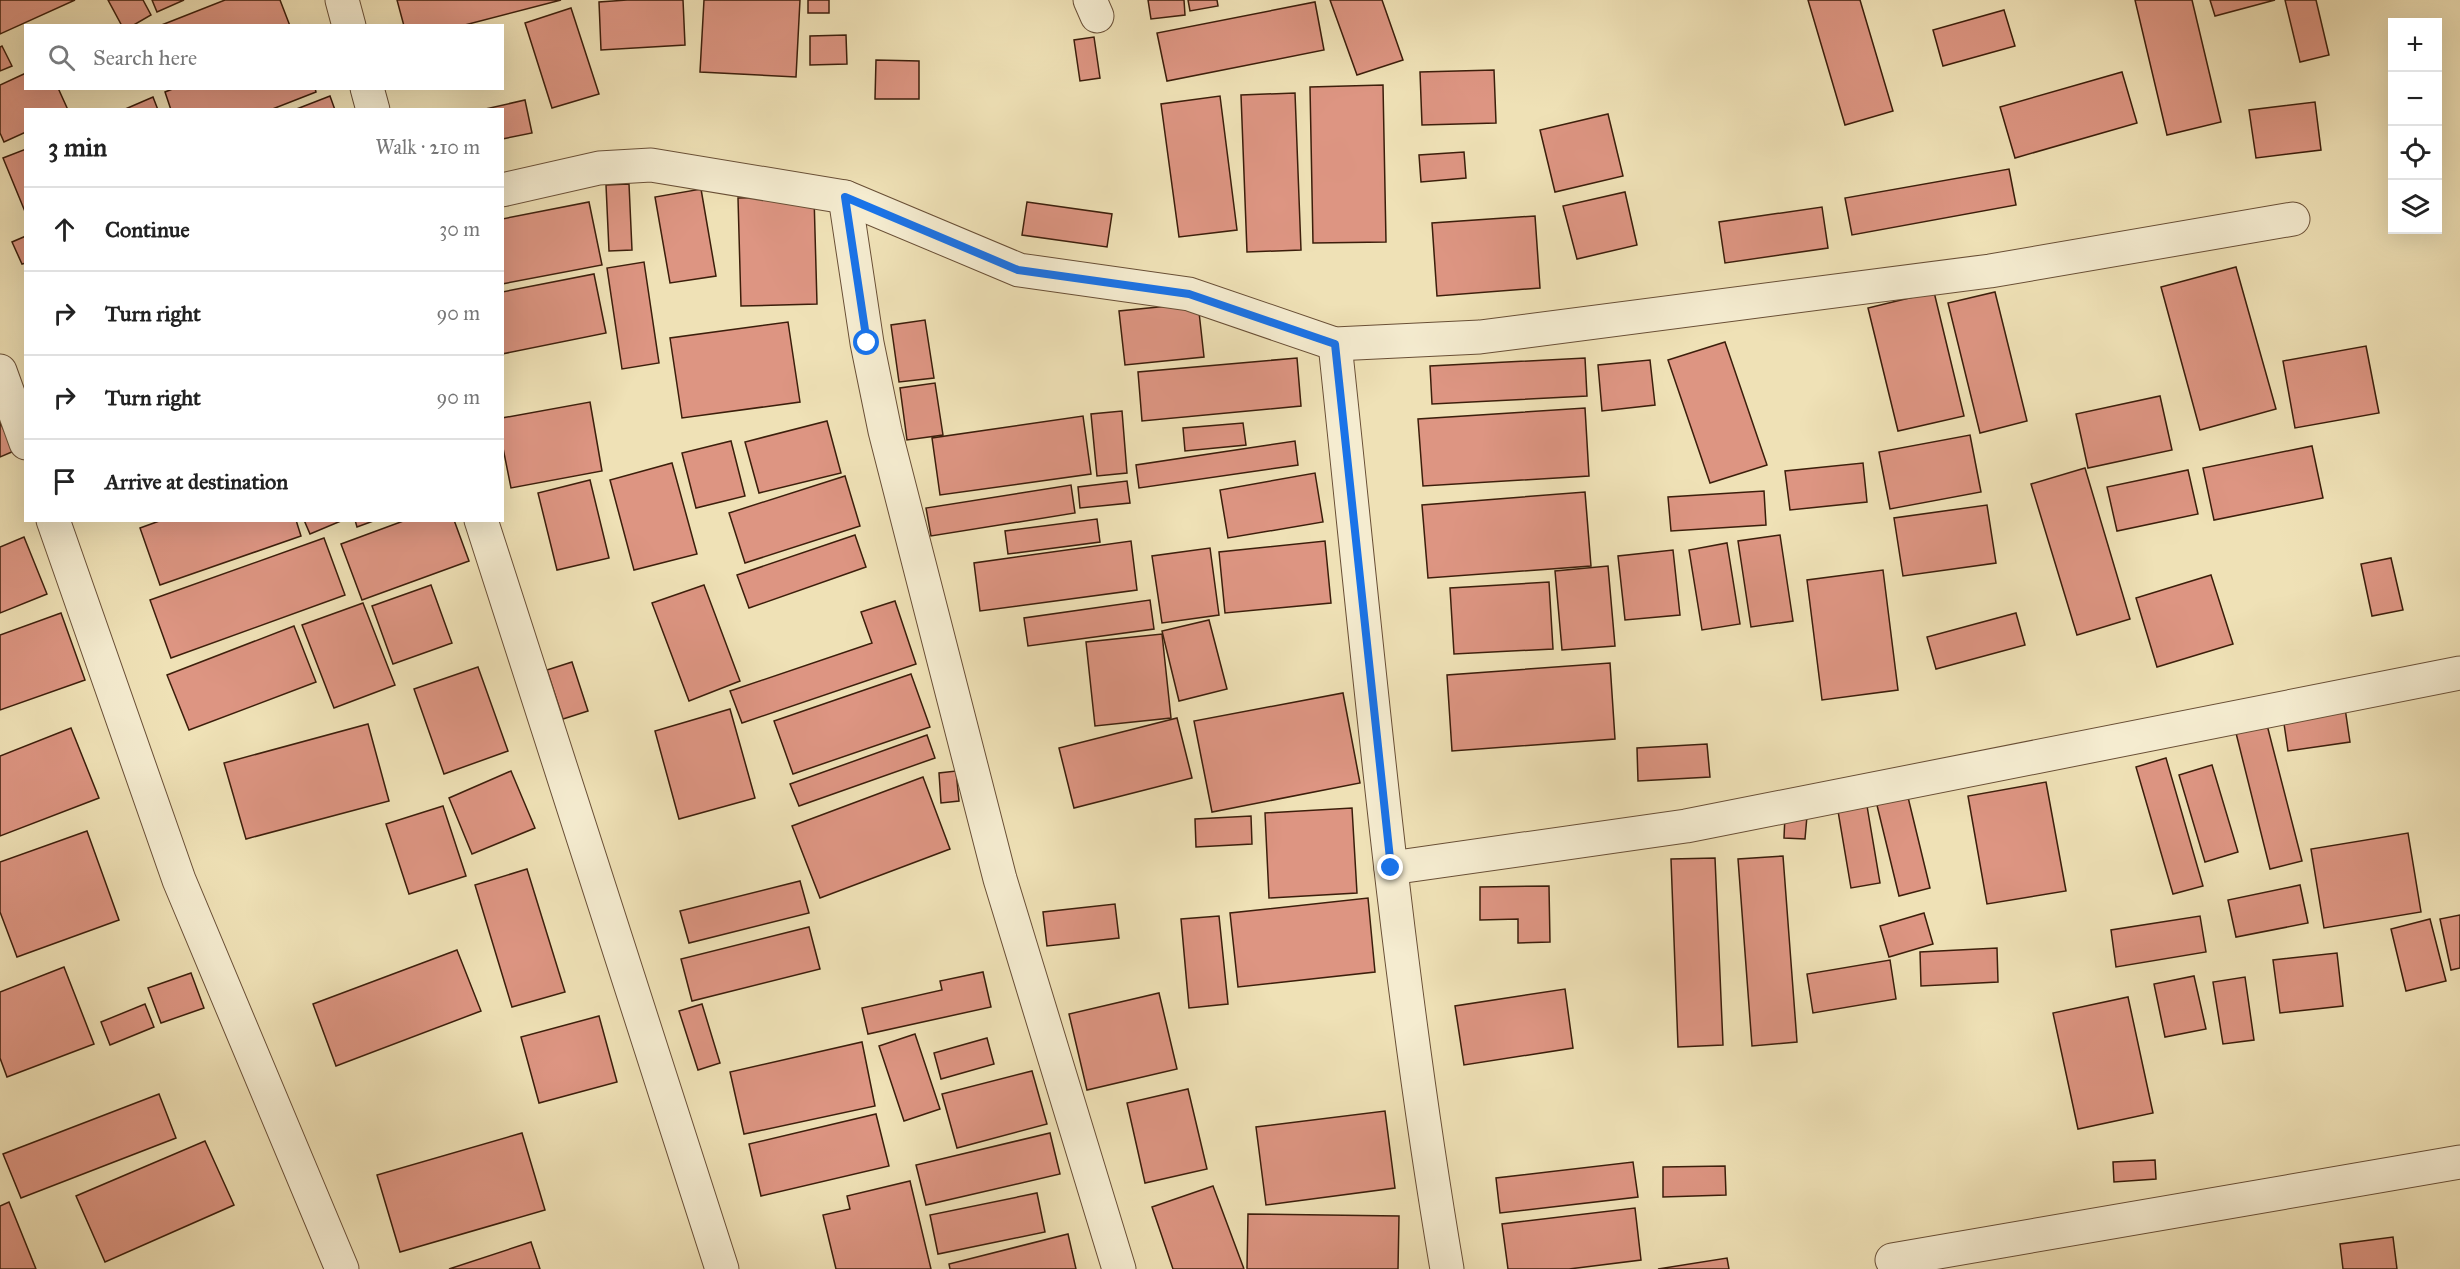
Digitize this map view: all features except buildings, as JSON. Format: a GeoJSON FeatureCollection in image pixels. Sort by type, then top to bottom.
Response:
{"type":"FeatureCollection","features":[{"type":"Feature","properties":{"kind":"street"},"geometry":{"type":"LineString","coordinates":[[342,0],[348,24]]}},
{"type":"Feature","properties":{"kind":"street"},"geometry":{"type":"LineString","coordinates":[[368,90],[372,108]]}},
{"type":"Feature","properties":{"kind":"street"},"geometry":{"type":"LineString","coordinates":[[504,190],[599,168],[651,165],[845,197],[1018,270],[1189,294],[1335,344],[1480,336],[1955,276],[2293,219]]}},
{"type":"Feature","properties":{"kind":"street"},"geometry":{"type":"LineString","coordinates":[[845,197],[867,343],[888,442],[1000,879],[1119,1269]]}},
{"type":"Feature","properties":{"kind":"street"},"geometry":{"type":"LineString","coordinates":[[1335,344],[1391,868],[1433,1187],[1447,1269]]}},
{"type":"Feature","properties":{"kind":"street"},"geometry":{"type":"LineString","coordinates":[[0,371],[24,437]]}},
{"type":"Feature","properties":{"kind":"street"},"geometry":{"type":"LineString","coordinates":[[54,522],[179,880],[342,1269]]}},
{"type":"Feature","properties":{"kind":"street"},"geometry":{"type":"LineString","coordinates":[[482,522],[722,1269]]}},
{"type":"Feature","properties":{"kind":"street"},"geometry":{"type":"LineString","coordinates":[[1391,868],[1686,826],[2460,673]]}},
{"type":"Feature","properties":{"kind":"street"},"geometry":{"type":"LineString","coordinates":[[1892,1260],[2460,1162]]}},
{"type":"Feature","properties":{"kind":"route"},"geometry":{"type":"LineString","coordinates":[[867,343],[845,197],[1018,270],[1189,294],[1335,344],[1391,868]]}}]}
